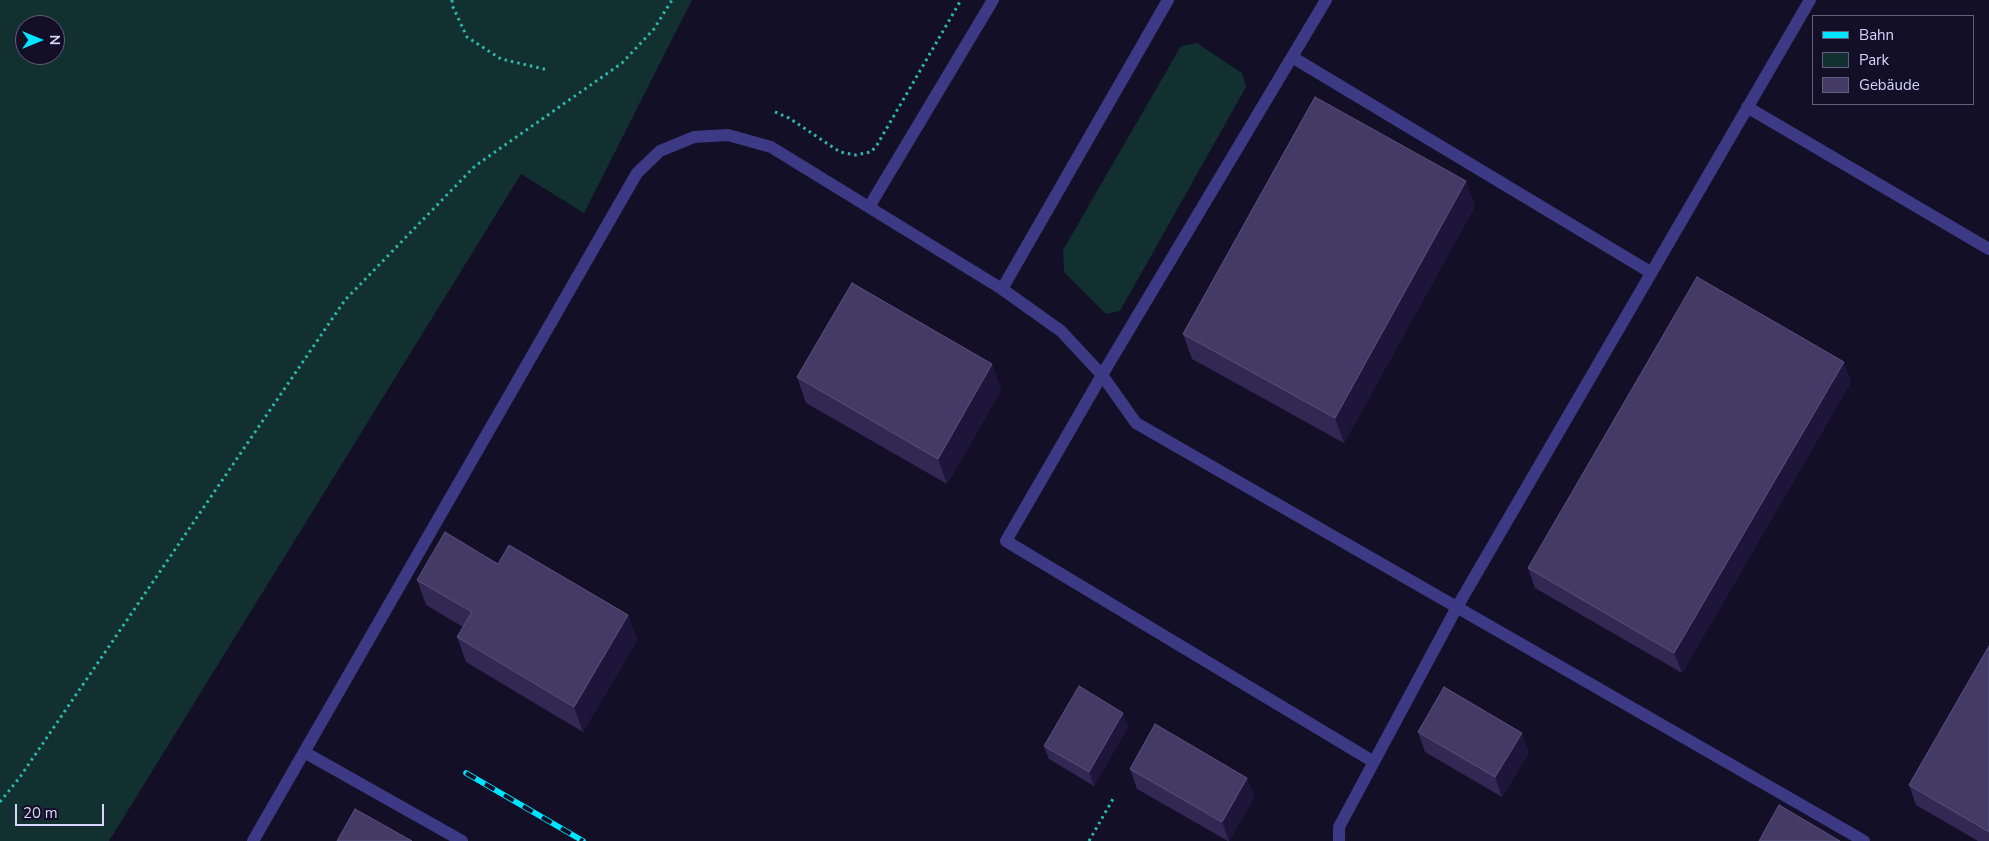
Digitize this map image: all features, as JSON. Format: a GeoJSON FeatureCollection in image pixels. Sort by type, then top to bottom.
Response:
{"type":"FeatureCollection","features":[{"type":"Feature","properties":{"kind":"lane"},"geometry":{"type":"LineString","coordinates":[[869,207],[993,0]]}},
{"type":"Feature","properties":{"kind":"lane"},"geometry":{"type":"LineString","coordinates":[[1002,289],[1168,0]]}},
{"type":"Feature","properties":{"kind":"lane"},"geometry":{"type":"LineString","coordinates":[[1326,0],[1102,375],[1006,541],[1374,762]]}},
{"type":"Feature","properties":{"kind":"lane"},"geometry":{"type":"LineString","coordinates":[[1339,841],[1339,827],[1458,607],[1650,272],[1810,0]]}},
{"type":"Feature","properties":{"kind":"lane"},"geometry":{"type":"LineString","coordinates":[[1292,57],[1650,272]]}},
{"type":"Feature","properties":{"kind":"lane"},"geometry":{"type":"LineString","coordinates":[[1747,107],[1989,249]]}},
{"type":"Feature","properties":{"kind":"lane"},"geometry":{"type":"LineString","coordinates":[[253,841],[637,172],[660,151],[694,137],[728,135],[771,147],[1002,289],[1061,332],[1102,375],[1136,423],[1864,841]]}},
{"type":"Feature","properties":{"kind":"lane"},"geometry":{"type":"LineString","coordinates":[[304,752],[462,841]]}},
{"type":"Feature","properties":{"kind":"path"},"geometry":{"type":"LineString","coordinates":[[452,0],[452,5],[467,37],[501,58],[548,70]]}},
{"type":"Feature","properties":{"kind":"path"},"geometry":{"type":"LineString","coordinates":[[0,802],[20,777],[345,300],[475,166],[622,63],[654,29],[672,0]]}},
{"type":"Feature","properties":{"kind":"path"},"geometry":{"type":"LineString","coordinates":[[775,112],[789,118],[840,152],[856,155],[870,152],[877,146],[962,0]]}},
{"type":"Feature","properties":{"kind":"path"},"geometry":{"type":"LineString","coordinates":[[1089,841],[1113,799]]}},
{"type":"Feature","properties":{"kind":"green space"},"geometry":{"type":"Polygon","coordinates":[[[0,0],[692,0],[584,213],[521,174],[109,841],[0,841],[0,0]]]}},
{"type":"Feature","properties":{"kind":"green space"},"geometry":{"type":"Polygon","coordinates":[[[1197,43],[1242,73],[1246,87],[1120,311],[1106,314],[1064,272],[1063,250],[1181,46],[1197,43]]]}},
{"type":"Feature","properties":{"kind":"building"},"geometry":{"type":"Polygon","coordinates":[[[1315,97],[1466,181],[1335,418],[1183,334],[1315,97]]]}},
{"type":"Feature","properties":{"kind":"building"},"geometry":{"type":"Polygon","coordinates":[[[1697,277],[1844,362],[1674,653],[1528,568],[1697,277]]]}},
{"type":"Feature","properties":{"kind":"building"},"geometry":{"type":"Polygon","coordinates":[[[852,283],[992,364],[938,459],[797,377],[852,283]]]}},
{"type":"Feature","properties":{"kind":"building"},"geometry":{"type":"Polygon","coordinates":[[[445,532],[498,564],[509,545],[628,615],[574,707],[457,637],[472,612],[417,580],[445,532]]]}},
{"type":"Feature","properties":{"kind":"building"},"geometry":{"type":"Polygon","coordinates":[[[1989,646],[1989,832],[1909,785],[1989,646]]]}},
{"type":"Feature","properties":{"kind":"building"},"geometry":{"type":"Polygon","coordinates":[[[1079,686],[1123,713],[1089,772],[1044,746],[1079,686]]]}},
{"type":"Feature","properties":{"kind":"building"},"geometry":{"type":"Polygon","coordinates":[[[1444,687],[1522,733],[1495,777],[1418,732],[1444,687]]]}},
{"type":"Feature","properties":{"kind":"building"},"geometry":{"type":"Polygon","coordinates":[[[1155,724],[1247,778],[1222,822],[1130,769],[1155,724]]]}},
{"type":"Feature","properties":{"kind":"building"},"geometry":{"type":"Polygon","coordinates":[[[1779,805],[1840,841],[1759,841],[1779,805]]]}},
{"type":"Feature","properties":{"kind":"building"},"geometry":{"type":"Polygon","coordinates":[[[355,809],[412,841],[337,841],[355,809]]]}},
{"type":"Feature","properties":{"kind":"railway"},"geometry":{"type":"LineString","coordinates":[[466,773],[583,841]]}}]}
